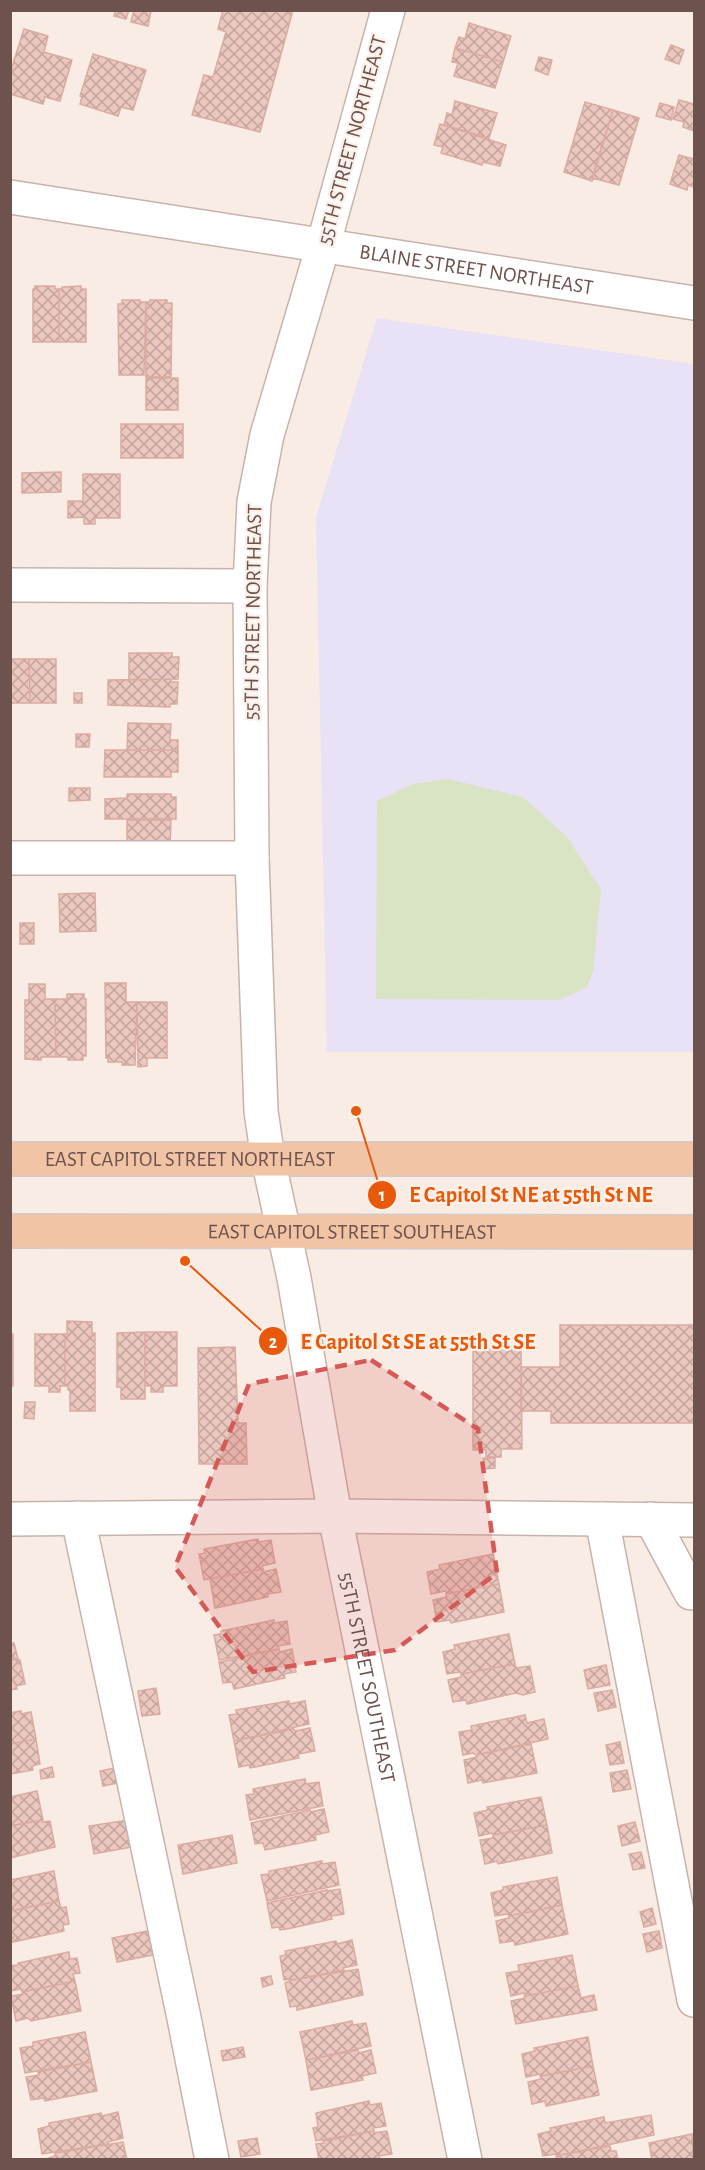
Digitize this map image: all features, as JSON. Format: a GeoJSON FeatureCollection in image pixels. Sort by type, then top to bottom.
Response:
{"type":"FeatureCollection","features":[{"type":"Feature","properties":{"kind":"main road","name":"EAST CAPITOL STREET NORTHEAST"},"geometry":{"type":"LineString","coordinates":[[10,1158],[694,1159]]}},
{"type":"Feature","properties":{"kind":"main road","name":"EAST CAPITOL STREET SOUTHEAST"},"geometry":{"type":"LineString","coordinates":[[10,1231],[694,1232]]}},
{"type":"Feature","properties":{"kind":"street","name":"55TH STREET NORTHEAST"},"geometry":{"type":"LineString","coordinates":[[276,1195],[261,1111],[252,858],[250,586],[254,502],[267,435],[323,246],[388,10]]}},
{"type":"Feature","properties":{"kind":"street","name":"BLAINE STREET NORTHEAST"},"geometry":{"type":"LineString","coordinates":[[10,197],[694,303]]}},
{"type":"Feature","properties":{"kind":"street"},"geometry":{"type":"LineString","coordinates":[[10,585],[250,586]]}},
{"type":"Feature","properties":{"kind":"street"},"geometry":{"type":"LineString","coordinates":[[10,858],[252,858]]}},
{"type":"Feature","properties":{"kind":"street","name":"55TH STREET SOUTHEAST"},"geometry":{"type":"LineString","coordinates":[[276,1195],[294,1278],[335,1516],[465,2160]]}},
{"type":"Feature","properties":{"kind":"street"},"geometry":{"type":"LineString","coordinates":[[10,1519],[335,1516],[694,1520]]}},
{"type":"Feature","properties":{"kind":"street"},"geometry":{"type":"LineString","coordinates":[[78,1518],[212,2160]]}},
{"type":"Feature","properties":{"kind":"street"},"geometry":{"type":"LineString","coordinates":[[602,1519],[694,2000]]}},
{"type":"Feature","properties":{"kind":"street"},"geometry":{"type":"LineString","coordinates":[[651,1519],[691,1593],[694,1593]]}},
{"type":"Feature","properties":{"kind":"highlighted area"},"geometry":{"type":"Polygon","coordinates":[[[371,1360],[478,1429],[497,1573],[395,1650],[253,1672],[175,1567],[249,1384],[371,1360]]]}},
{"type":"Feature","properties":{"kind":"shaded area"},"geometry":{"type":"Polygon","coordinates":[[[377,318],[694,364],[694,1052],[327,1052],[316,517],[377,318]]]}},
{"type":"Feature","properties":{"kind":"green space"},"geometry":{"type":"Polygon","coordinates":[[[448,779],[523,797],[567,837],[601,889],[593,972],[587,987],[560,1000],[376,999],[377,801],[413,784],[448,779]]]}},
{"type":"Feature","properties":{"kind":"building"},"geometry":{"type":"Polygon","coordinates":[[[116,10],[129,10],[126,19],[114,16],[116,10]]]}},
{"type":"Feature","properties":{"kind":"building"},"geometry":{"type":"Polygon","coordinates":[[[134,10],[151,11],[148,26],[131,22],[134,10]]]}},
{"type":"Feature","properties":{"kind":"building"},"geometry":{"type":"Polygon","coordinates":[[[223,10],[293,10],[260,132],[192,115],[204,75],[213,77],[226,32],[218,29],[223,10]]]}},
{"type":"Feature","properties":{"kind":"building"},"geometry":{"type":"Polygon","coordinates":[[[469,23],[511,36],[503,62],[455,48],[459,37],[465,39],[469,23]]]}},
{"type":"Feature","properties":{"kind":"building"},"geometry":{"type":"Polygon","coordinates":[[[24,29],[48,36],[44,52],[72,60],[60,101],[45,97],[43,104],[10,94],[10,73],[24,29]]]}},
{"type":"Feature","properties":{"kind":"building"},"geometry":{"type":"Polygon","coordinates":[[[671,45],[684,50],[679,64],[665,59],[671,45]]]}},
{"type":"Feature","properties":{"kind":"building"},"geometry":{"type":"Polygon","coordinates":[[[455,48],[503,62],[495,88],[454,76],[458,63],[452,62],[455,48]]]}},
{"type":"Feature","properties":{"kind":"building"},"geometry":{"type":"Polygon","coordinates":[[[93,54],[146,70],[133,110],[121,107],[118,116],[80,104],[82,97],[80,96],[93,54]]]}},
{"type":"Feature","properties":{"kind":"building"},"geometry":{"type":"Polygon","coordinates":[[[539,57],[552,60],[548,75],[535,70],[539,57]]]}},
{"type":"Feature","properties":{"kind":"building"},"geometry":{"type":"Polygon","coordinates":[[[679,100],[694,104],[694,131],[683,127],[684,122],[673,119],[679,100]]]}},
{"type":"Feature","properties":{"kind":"building"},"geometry":{"type":"Polygon","coordinates":[[[455,101],[497,113],[489,138],[444,125],[447,113],[452,115],[455,101]]]}},
{"type":"Feature","properties":{"kind":"building"},"geometry":{"type":"Polygon","coordinates":[[[585,102],[613,110],[592,181],[564,172],[585,102]]]}},
{"type":"Feature","properties":{"kind":"building"},"geometry":{"type":"Polygon","coordinates":[[[660,103],[674,107],[671,120],[656,116],[660,103]]]}},
{"type":"Feature","properties":{"kind":"building"},"geometry":{"type":"Polygon","coordinates":[[[613,110],[639,118],[619,185],[592,178],[613,110]]]}},
{"type":"Feature","properties":{"kind":"building"},"geometry":{"type":"Polygon","coordinates":[[[440,124],[506,145],[500,166],[483,162],[482,165],[441,153],[443,147],[434,145],[440,124]]]}},
{"type":"Feature","properties":{"kind":"building"},"geometry":{"type":"Polygon","coordinates":[[[679,155],[694,159],[694,187],[688,185],[687,190],[670,184],[679,155]]]}},
{"type":"Feature","properties":{"kind":"building"},"geometry":{"type":"Polygon","coordinates":[[[35,286],[55,286],[55,289],[59,289],[59,342],[33,342],[33,289],[35,286]]]}},
{"type":"Feature","properties":{"kind":"building"},"geometry":{"type":"Polygon","coordinates":[[[81,286],[81,289],[86,289],[86,342],[59,342],[59,289],[81,286]]]}},
{"type":"Feature","properties":{"kind":"building"},"geometry":{"type":"Polygon","coordinates":[[[122,300],[146,302],[144,375],[119,375],[118,304],[122,304],[122,300]]]}},
{"type":"Feature","properties":{"kind":"building"},"geometry":{"type":"Polygon","coordinates":[[[167,300],[167,303],[172,303],[171,377],[146,377],[146,302],[167,300]]]}},
{"type":"Feature","properties":{"kind":"building"},"geometry":{"type":"Polygon","coordinates":[[[146,378],[178,378],[178,410],[146,410],[146,378]]]}},
{"type":"Feature","properties":{"kind":"building"},"geometry":{"type":"Polygon","coordinates":[[[121,424],[183,424],[183,458],[121,458],[121,424]]]}},
{"type":"Feature","properties":{"kind":"building"},"geometry":{"type":"Polygon","coordinates":[[[61,472],[61,492],[22,493],[22,473],[61,472]]]}},
{"type":"Feature","properties":{"kind":"building"},"geometry":{"type":"Polygon","coordinates":[[[83,474],[120,474],[120,518],[95,518],[95,524],[84,524],[84,517],[68,518],[68,501],[83,501],[83,474]]]}},
{"type":"Feature","properties":{"kind":"building"},"geometry":{"type":"Polygon","coordinates":[[[129,653],[172,653],[172,657],[179,657],[178,679],[129,680],[129,653]]]}},
{"type":"Feature","properties":{"kind":"building"},"geometry":{"type":"Polygon","coordinates":[[[10,659],[29,659],[30,703],[10,703],[10,659]]]}},
{"type":"Feature","properties":{"kind":"building"},"geometry":{"type":"Polygon","coordinates":[[[29,659],[56,659],[56,703],[30,703],[29,659]]]}},
{"type":"Feature","properties":{"kind":"building"},"geometry":{"type":"Polygon","coordinates":[[[171,679],[171,682],[178,682],[177,704],[170,704],[170,707],[108,705],[108,680],[171,679]]]}},
{"type":"Feature","properties":{"kind":"building"},"geometry":{"type":"Polygon","coordinates":[[[74,693],[82,693],[82,703],[74,703],[74,693]]]}},
{"type":"Feature","properties":{"kind":"building"},"geometry":{"type":"Polygon","coordinates":[[[128,723],[171,724],[170,740],[178,740],[178,750],[127,750],[128,723]]]}},
{"type":"Feature","properties":{"kind":"building"},"geometry":{"type":"Polygon","coordinates":[[[76,734],[90,734],[89,747],[76,747],[76,734]]]}},
{"type":"Feature","properties":{"kind":"building"},"geometry":{"type":"Polygon","coordinates":[[[105,750],[178,750],[178,772],[171,772],[171,777],[104,777],[105,750]]]}},
{"type":"Feature","properties":{"kind":"building"},"geometry":{"type":"Polygon","coordinates":[[[69,788],[90,788],[90,800],[69,801],[69,788]]]}},
{"type":"Feature","properties":{"kind":"building"},"geometry":{"type":"Polygon","coordinates":[[[127,794],[171,794],[171,797],[176,797],[176,819],[105,819],[105,799],[127,798],[127,794]]]}},
{"type":"Feature","properties":{"kind":"building"},"geometry":{"type":"Polygon","coordinates":[[[127,820],[171,820],[170,847],[127,847],[127,820]]]}},
{"type":"Feature","properties":{"kind":"building"},"geometry":{"type":"Polygon","coordinates":[[[95,893],[96,931],[60,932],[59,894],[95,893]]]}},
{"type":"Feature","properties":{"kind":"building"},"geometry":{"type":"Polygon","coordinates":[[[20,923],[34,923],[34,944],[20,944],[20,923]]]}},
{"type":"Feature","properties":{"kind":"building"},"geometry":{"type":"Polygon","coordinates":[[[105,983],[126,983],[126,1002],[137,1002],[135,1065],[108,1062],[106,1058],[105,983]]]}},
{"type":"Feature","properties":{"kind":"building"},"geometry":{"type":"Polygon","coordinates":[[[29,984],[45,984],[45,999],[55,999],[56,1057],[41,1057],[41,1060],[25,1059],[25,1000],[29,1000],[29,984]]]}},
{"type":"Feature","properties":{"kind":"building"},"geometry":{"type":"Polygon","coordinates":[[[67,994],[84,994],[84,999],[86,999],[86,1056],[83,1056],[83,1060],[56,1057],[55,999],[67,999],[67,994]]]}},
{"type":"Feature","properties":{"kind":"building"},"geometry":{"type":"Polygon","coordinates":[[[137,1002],[167,1002],[167,1058],[147,1058],[147,1066],[138,1067],[137,1002]]]}},
{"type":"Feature","properties":{"kind":"building"},"geometry":{"type":"Polygon","coordinates":[[[67,1321],[92,1322],[92,1333],[95,1333],[95,1411],[70,1411],[70,1390],[68,1386],[65,1386],[67,1321]]]}},
{"type":"Feature","properties":{"kind":"building"},"geometry":{"type":"Polygon","coordinates":[[[560,1325],[694,1325],[694,1423],[551,1423],[551,1411],[521,1411],[521,1367],[560,1367],[560,1325]]]}},
{"type":"Feature","properties":{"kind":"building"},"geometry":{"type":"Polygon","coordinates":[[[145,1332],[145,1399],[121,1399],[121,1387],[117,1387],[117,1333],[145,1332]]]}},
{"type":"Feature","properties":{"kind":"building"},"geometry":{"type":"Polygon","coordinates":[[[145,1332],[177,1332],[177,1386],[163,1386],[163,1392],[151,1392],[151,1386],[145,1386],[145,1332]]]}},
{"type":"Feature","properties":{"kind":"building"},"geometry":{"type":"Polygon","coordinates":[[[10,1334],[13,1334],[13,1386],[10,1386],[10,1334]]]}},
{"type":"Feature","properties":{"kind":"building"},"geometry":{"type":"Polygon","coordinates":[[[35,1334],[65,1334],[65,1386],[60,1386],[60,1392],[49,1392],[49,1386],[35,1386],[35,1334]]]}},
{"type":"Feature","properties":{"kind":"building"},"geometry":{"type":"Polygon","coordinates":[[[235,1347],[238,1423],[246,1423],[247,1464],[199,1464],[198,1348],[235,1347]]]}},
{"type":"Feature","properties":{"kind":"building"},"geometry":{"type":"Polygon","coordinates":[[[473,1349],[521,1349],[522,1449],[501,1449],[501,1457],[486,1457],[486,1450],[473,1450],[473,1349]]]}},
{"type":"Feature","properties":{"kind":"building"},"geometry":{"type":"Polygon","coordinates":[[[25,1402],[35,1402],[34,1419],[24,1418],[25,1402]]]}},
{"type":"Feature","properties":{"kind":"building"},"geometry":{"type":"Polygon","coordinates":[[[483,1458],[495,1458],[495,1468],[483,1469],[483,1458]]]}},
{"type":"Feature","properties":{"kind":"building"},"geometry":{"type":"Polygon","coordinates":[[[258,1539],[259,1542],[271,1540],[275,1563],[262,1566],[263,1569],[204,1580],[199,1554],[205,1553],[204,1549],[258,1539]]]}},
{"type":"Feature","properties":{"kind":"building"},"geometry":{"type":"Polygon","coordinates":[[[493,1554],[499,1584],[447,1594],[445,1591],[431,1594],[427,1572],[440,1569],[439,1565],[493,1554]]]}},
{"type":"Feature","properties":{"kind":"building"},"geometry":{"type":"Polygon","coordinates":[[[263,1569],[263,1572],[276,1569],[281,1592],[215,1608],[210,1579],[263,1569]]]}},
{"type":"Feature","properties":{"kind":"building"},"geometry":{"type":"Polygon","coordinates":[[[499,1584],[504,1612],[451,1623],[450,1620],[437,1622],[433,1600],[446,1597],[446,1594],[450,1593],[499,1584]]]}},
{"type":"Feature","properties":{"kind":"building"},"geometry":{"type":"Polygon","coordinates":[[[274,1620],[274,1623],[287,1621],[290,1644],[278,1646],[279,1649],[219,1660],[214,1635],[221,1634],[221,1631],[274,1620]]]}},
{"type":"Feature","properties":{"kind":"building"},"geometry":{"type":"Polygon","coordinates":[[[509,1634],[515,1664],[461,1674],[460,1672],[447,1674],[443,1652],[455,1649],[454,1645],[509,1634]]]}},
{"type":"Feature","properties":{"kind":"building"},"geometry":{"type":"Polygon","coordinates":[[[14,1643],[18,1659],[10,1660],[10,1644],[14,1643]]]}},
{"type":"Feature","properties":{"kind":"building"},"geometry":{"type":"Polygon","coordinates":[[[279,1649],[280,1652],[292,1649],[296,1672],[284,1674],[285,1678],[234,1689],[232,1682],[223,1683],[219,1662],[279,1649]]]}},
{"type":"Feature","properties":{"kind":"building"},"geometry":{"type":"Polygon","coordinates":[[[18,1659],[25,1684],[10,1690],[10,1660],[18,1659]]]}},
{"type":"Feature","properties":{"kind":"building"},"geometry":{"type":"Polygon","coordinates":[[[515,1664],[516,1668],[530,1666],[535,1692],[523,1695],[516,1693],[467,1704],[466,1700],[453,1702],[448,1680],[461,1677],[461,1674],[515,1664]]]}},
{"type":"Feature","properties":{"kind":"building"},"geometry":{"type":"Polygon","coordinates":[[[606,1665],[610,1685],[588,1689],[584,1670],[606,1665]]]}},
{"type":"Feature","properties":{"kind":"building"},"geometry":{"type":"Polygon","coordinates":[[[156,1688],[160,1714],[142,1716],[138,1691],[156,1688]]]}},
{"type":"Feature","properties":{"kind":"building"},"geometry":{"type":"Polygon","coordinates":[[[612,1690],[616,1707],[598,1711],[594,1693],[612,1690]]]}},
{"type":"Feature","properties":{"kind":"building"},"geometry":{"type":"Polygon","coordinates":[[[289,1701],[289,1704],[305,1701],[309,1724],[234,1741],[229,1715],[237,1714],[236,1710],[289,1701]]]}},
{"type":"Feature","properties":{"kind":"building"},"geometry":{"type":"Polygon","coordinates":[[[21,1711],[21,1714],[31,1712],[36,1739],[10,1744],[10,1713],[21,1711]]]}},
{"type":"Feature","properties":{"kind":"building"},"geometry":{"type":"Polygon","coordinates":[[[525,1715],[527,1723],[544,1719],[548,1739],[476,1755],[473,1753],[463,1755],[459,1732],[472,1730],[471,1726],[525,1715]]]}},
{"type":"Feature","properties":{"kind":"building"},"geometry":{"type":"Polygon","coordinates":[[[310,1728],[315,1751],[298,1754],[299,1758],[250,1768],[249,1765],[239,1767],[234,1741],[310,1728]]]}},
{"type":"Feature","properties":{"kind":"building"},"geometry":{"type":"Polygon","coordinates":[[[36,1739],[40,1764],[32,1766],[33,1770],[10,1774],[10,1744],[36,1739]]]}},
{"type":"Feature","properties":{"kind":"building"},"geometry":{"type":"Polygon","coordinates":[[[620,1742],[624,1763],[610,1765],[606,1745],[620,1742]]]}},
{"type":"Feature","properties":{"kind":"building"},"geometry":{"type":"Polygon","coordinates":[[[531,1744],[537,1773],[483,1783],[482,1780],[468,1783],[464,1760],[477,1757],[476,1755],[531,1744]]]}},
{"type":"Feature","properties":{"kind":"building"},"geometry":{"type":"Polygon","coordinates":[[[52,1767],[54,1777],[41,1779],[40,1770],[52,1767]]]}},
{"type":"Feature","properties":{"kind":"building"},"geometry":{"type":"Polygon","coordinates":[[[120,1767],[122,1782],[103,1786],[100,1771],[120,1767]]]}},
{"type":"Feature","properties":{"kind":"building"},"geometry":{"type":"Polygon","coordinates":[[[627,1770],[631,1789],[613,1792],[610,1773],[627,1770]]]}},
{"type":"Feature","properties":{"kind":"building"},"geometry":{"type":"Polygon","coordinates":[[[305,1779],[306,1784],[319,1782],[323,1806],[250,1820],[246,1795],[254,1794],[253,1789],[305,1779]]]}},
{"type":"Feature","properties":{"kind":"building"},"geometry":{"type":"Polygon","coordinates":[[[37,1791],[43,1820],[10,1826],[10,1797],[37,1791]]]}},
{"type":"Feature","properties":{"kind":"building"},"geometry":{"type":"Polygon","coordinates":[[[541,1797],[547,1825],[479,1836],[474,1813],[488,1810],[487,1807],[541,1797]]]}},
{"type":"Feature","properties":{"kind":"building"},"geometry":{"type":"Polygon","coordinates":[[[324,1809],[329,1832],[315,1835],[316,1840],[265,1850],[263,1843],[255,1844],[251,1823],[324,1809]]]}},
{"type":"Feature","properties":{"kind":"building"},"geometry":{"type":"Polygon","coordinates":[[[43,1820],[43,1822],[50,1821],[55,1847],[10,1858],[10,1826],[43,1820]]]}},
{"type":"Feature","properties":{"kind":"building"},"geometry":{"type":"Polygon","coordinates":[[[128,1820],[132,1847],[94,1854],[89,1826],[128,1820]]]}},
{"type":"Feature","properties":{"kind":"building"},"geometry":{"type":"Polygon","coordinates":[[[635,1822],[640,1841],[622,1846],[618,1826],[635,1822]]]}},
{"type":"Feature","properties":{"kind":"building"},"geometry":{"type":"Polygon","coordinates":[[[547,1825],[552,1853],[498,1864],[497,1861],[485,1864],[480,1840],[493,1838],[493,1835],[547,1825]]]}},
{"type":"Feature","properties":{"kind":"building"},"geometry":{"type":"Polygon","coordinates":[[[232,1835],[237,1863],[183,1874],[178,1845],[232,1835]]]}},
{"type":"Feature","properties":{"kind":"building"},"geometry":{"type":"Polygon","coordinates":[[[641,1852],[645,1868],[633,1870],[629,1854],[641,1852]]]}},
{"type":"Feature","properties":{"kind":"building"},"geometry":{"type":"Polygon","coordinates":[[[322,1861],[322,1864],[335,1862],[339,1885],[267,1901],[261,1875],[269,1874],[269,1871],[322,1861]]]}},
{"type":"Feature","properties":{"kind":"building"},"geometry":{"type":"Polygon","coordinates":[[[54,1871],[59,1901],[10,1911],[10,1880],[54,1871]]]}},
{"type":"Feature","properties":{"kind":"building"},"geometry":{"type":"Polygon","coordinates":[[[557,1877],[562,1905],[509,1916],[508,1914],[495,1916],[491,1893],[503,1890],[503,1887],[557,1877]]]}},
{"type":"Feature","properties":{"kind":"building"},"geometry":{"type":"Polygon","coordinates":[[[340,1889],[344,1914],[292,1928],[280,1930],[279,1927],[272,1928],[267,1903],[340,1889]]]}},
{"type":"Feature","properties":{"kind":"building"},"geometry":{"type":"Polygon","coordinates":[[[59,1901],[61,1908],[66,1907],[69,1924],[63,1925],[64,1931],[13,1942],[13,1937],[10,1938],[10,1911],[59,1901]]]}},
{"type":"Feature","properties":{"kind":"building"},"geometry":{"type":"Polygon","coordinates":[[[562,1905],[568,1934],[515,1945],[514,1941],[500,1943],[496,1921],[562,1905]]]}},
{"type":"Feature","properties":{"kind":"building"},"geometry":{"type":"Polygon","coordinates":[[[652,1908],[656,1924],[644,1927],[640,1912],[652,1908]]]}},
{"type":"Feature","properties":{"kind":"building"},"geometry":{"type":"Polygon","coordinates":[[[148,1931],[153,1955],[117,1962],[112,1938],[148,1931]]]}},
{"type":"Feature","properties":{"kind":"building"},"geometry":{"type":"Polygon","coordinates":[[[659,1931],[662,1948],[647,1952],[643,1934],[659,1931]]]}},
{"type":"Feature","properties":{"kind":"building"},"geometry":{"type":"Polygon","coordinates":[[[352,1940],[357,1965],[343,1968],[344,1970],[284,1980],[280,1956],[286,1955],[285,1951],[352,1940]]]}},
{"type":"Feature","properties":{"kind":"building"},"geometry":{"type":"Polygon","coordinates":[[[69,1952],[70,1959],[77,1958],[80,1973],[73,1974],[75,1981],[22,1992],[21,1989],[10,1991],[10,1966],[69,1952]]]}},
{"type":"Feature","properties":{"kind":"building"},"geometry":{"type":"Polygon","coordinates":[[[572,1955],[578,1986],[526,1996],[524,1993],[511,1996],[506,1973],[519,1971],[518,1965],[572,1955]]]}},
{"type":"Feature","properties":{"kind":"building"},"geometry":{"type":"Polygon","coordinates":[[[358,1969],[363,1995],[297,2010],[297,2006],[290,2007],[285,1983],[358,1969]]]}},
{"type":"Feature","properties":{"kind":"building"},"geometry":{"type":"Polygon","coordinates":[[[271,1976],[273,1984],[263,1987],[261,1978],[271,1976]]]}},
{"type":"Feature","properties":{"kind":"building"},"geometry":{"type":"Polygon","coordinates":[[[75,1981],[81,2011],[31,2021],[28,2018],[16,2021],[11,1996],[75,1981]]]}},
{"type":"Feature","properties":{"kind":"building"},"geometry":{"type":"Polygon","coordinates":[[[578,1986],[581,1998],[594,1995],[597,2010],[516,2024],[511,2001],[525,1998],[524,1996],[578,1986]]]}},
{"type":"Feature","properties":{"kind":"building"},"geometry":{"type":"Polygon","coordinates":[[[352,2021],[353,2025],[366,2023],[371,2046],[306,2060],[300,2032],[352,2021]]]}},
{"type":"Feature","properties":{"kind":"building"},"geometry":{"type":"Polygon","coordinates":[[[85,2032],[91,2062],[25,2073],[20,2048],[33,2046],[33,2042],[85,2032]]]}},
{"type":"Feature","properties":{"kind":"building"},"geometry":{"type":"Polygon","coordinates":[[[588,2037],[593,2066],[526,2077],[522,2054],[535,2051],[534,2048],[588,2037]]]}},
{"type":"Feature","properties":{"kind":"building"},"geometry":{"type":"Polygon","coordinates":[[[243,2047],[245,2057],[223,2061],[221,2051],[243,2047]]]}},
{"type":"Feature","properties":{"kind":"building"},"geometry":{"type":"Polygon","coordinates":[[[358,2050],[359,2053],[371,2050],[376,2073],[362,2076],[363,2080],[311,2090],[306,2060],[358,2050]]]}},
{"type":"Feature","properties":{"kind":"building"},"geometry":{"type":"Polygon","coordinates":[[[91,2062],[97,2091],[45,2101],[44,2098],[31,2100],[26,2077],[39,2075],[38,2072],[91,2062]]]}},
{"type":"Feature","properties":{"kind":"building"},"geometry":{"type":"Polygon","coordinates":[[[593,2066],[599,2095],[546,2106],[545,2101],[532,2104],[528,2082],[541,2079],[540,2076],[593,2066]]]}},
{"type":"Feature","properties":{"kind":"building"},"geometry":{"type":"Polygon","coordinates":[[[369,2101],[370,2105],[381,2103],[386,2126],[373,2128],[374,2131],[316,2141],[313,2128],[318,2127],[316,2113],[369,2101]]]}},
{"type":"Feature","properties":{"kind":"building"},"geometry":{"type":"Polygon","coordinates":[[[118,2112],[123,2138],[108,2142],[108,2144],[42,2154],[38,2129],[49,2126],[49,2123],[118,2112]]]}},
{"type":"Feature","properties":{"kind":"building"},"geometry":{"type":"Polygon","coordinates":[[[651,2115],[654,2135],[556,2156],[556,2154],[543,2156],[538,2134],[551,2131],[550,2128],[604,2117],[605,2123],[651,2115]]]}},
{"type":"Feature","properties":{"kind":"building"},"geometry":{"type":"Polygon","coordinates":[[[374,2131],[374,2133],[387,2131],[392,2154],[379,2156],[380,2160],[319,2160],[316,2144],[374,2131]]]}},
{"type":"Feature","properties":{"kind":"building"},"geometry":{"type":"Polygon","coordinates":[[[692,2134],[694,2160],[652,2160],[649,2143],[692,2134]]]}},
{"type":"Feature","properties":{"kind":"building"},"geometry":{"type":"Polygon","coordinates":[[[257,2138],[260,2154],[241,2157],[238,2141],[257,2138]]]}},
{"type":"Feature","properties":{"kind":"building"},"geometry":{"type":"Polygon","coordinates":[[[123,2142],[127,2160],[43,2160],[55,2156],[55,2153],[123,2142]]]}},
{"type":"Feature","properties":{"kind":"building"},"geometry":{"type":"Polygon","coordinates":[[[610,2146],[611,2151],[616,2151],[618,2160],[553,2160],[561,2155],[610,2146]]]}},
{"type":"Feature","properties":{"kind":"place","name":"E Capitol St NE at 55th St NE"},"geometry":{"type":"Point","coordinates":[356,1111]}},
{"type":"Feature","properties":{"kind":"place","name":"E Capitol St SE at 55th St SE"},"geometry":{"type":"Point","coordinates":[185,1261]}}]}
